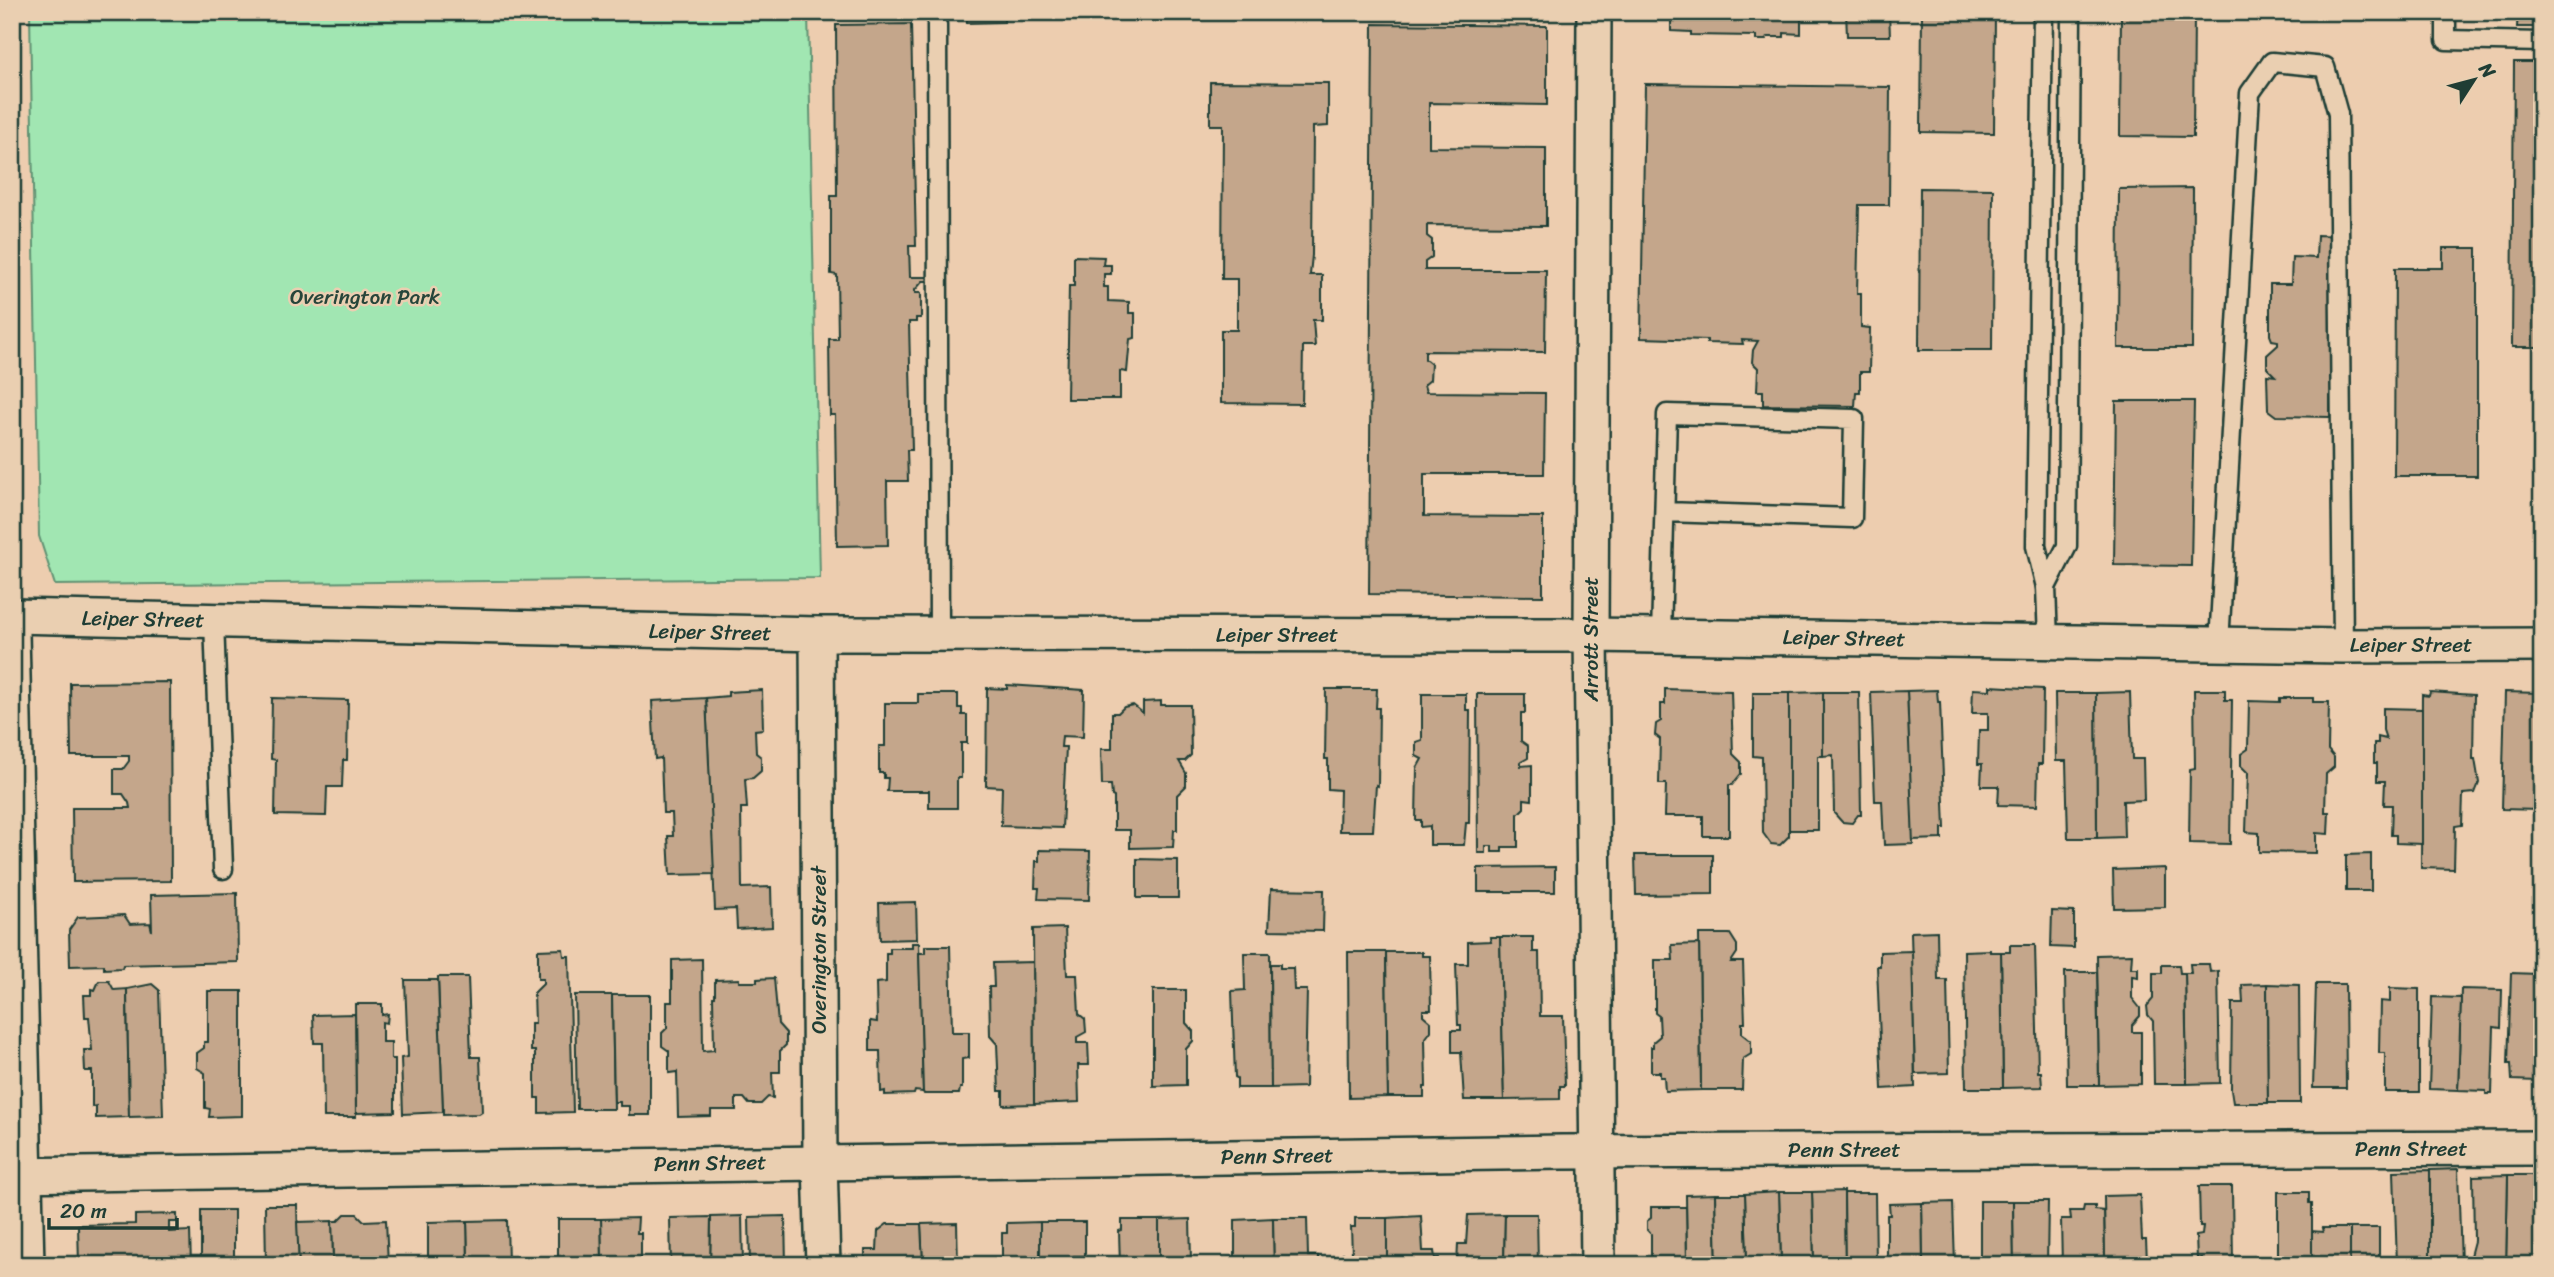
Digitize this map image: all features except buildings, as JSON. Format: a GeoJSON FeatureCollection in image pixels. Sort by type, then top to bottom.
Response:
{"type":"FeatureCollection","features":[{"type":"Feature","properties":{"kind":"street","name":"Arrott Street"},"geometry":{"type":"LineString","coordinates":[[1594,12],[1591,635],[1598,1265]]}},
{"type":"Feature","properties":{"kind":"street","name":"Leiper Street"},"geometry":{"type":"LineString","coordinates":[[12,616],[817,634],[1591,635],[2343,646],[2542,645]]}},
{"type":"Feature","properties":{"kind":"street"},"geometry":{"type":"LineString","coordinates":[[12,633],[18,1175],[27,1265]]}},
{"type":"Feature","properties":{"kind":"street","name":"Overington Street"},"geometry":{"type":"LineString","coordinates":[[817,634],[823,1265]]}},
{"type":"Feature","properties":{"kind":"street","name":"Penn Street"},"geometry":{"type":"LineString","coordinates":[[18,1175],[820,1161],[1598,1152],[2542,1148]]}},
{"type":"Feature","properties":{"kind":"lane"},"geometry":{"type":"LineString","coordinates":[[2043,12],[2036,546],[2046,587],[2048,642]]}},
{"type":"Feature","properties":{"kind":"lane"},"geometry":{"type":"LineString","coordinates":[[2046,587],[2067,546],[2071,12]]}},
{"type":"Feature","properties":{"kind":"lane"},"geometry":{"type":"LineString","coordinates":[[2446,12],[2445,40],[2542,42]]}},
{"type":"Feature","properties":{"kind":"lane"},"geometry":{"type":"LineString","coordinates":[[937,26],[939,634]]}},
{"type":"Feature","properties":{"kind":"lane"},"geometry":{"type":"LineString","coordinates":[[2219,644],[2250,93],[2272,62],[2325,68],[2338,114],[2343,646]]}},
{"type":"Feature","properties":{"kind":"lane"},"geometry":{"type":"LineString","coordinates":[[1661,636],[1667,414],[1854,419],[1852,518],[1665,512]]}},
{"type":"Feature","properties":{"kind":"lane"},"geometry":{"type":"LineString","coordinates":[[214,621],[223,869]]}},
{"type":"Feature","properties":{"kind":"green space","name":"Overington Park"},"geometry":{"type":"Polygon","coordinates":[[[30,12],[808,12],[820,578],[55,585],[39,536],[30,12]]]}}]}
